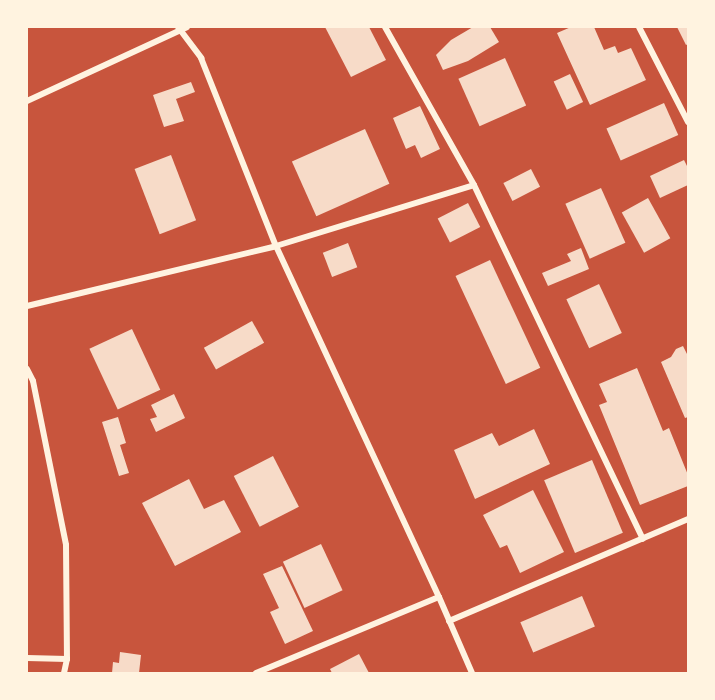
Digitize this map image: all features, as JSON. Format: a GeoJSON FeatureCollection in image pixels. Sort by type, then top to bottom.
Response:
{"type":"FeatureCollection","features":[{"type":"Feature","properties":{"kind":"street"},"geometry":{"type":"LineString","coordinates":[[385,27],[474,185],[643,539]]}},
{"type":"Feature","properties":{"kind":"street"},"geometry":{"type":"LineString","coordinates":[[639,27],[688,122]]}},
{"type":"Feature","properties":{"kind":"street"},"geometry":{"type":"LineString","coordinates":[[27,101],[182,28],[201,58],[276,246],[439,597],[471,673]]}},
{"type":"Feature","properties":{"kind":"street"},"geometry":{"type":"LineString","coordinates":[[27,306],[276,246],[474,185]]}},
{"type":"Feature","properties":{"kind":"street"},"geometry":{"type":"LineString","coordinates":[[27,369],[33,381],[66,545],[67,659],[64,673]]}},
{"type":"Feature","properties":{"kind":"street"},"geometry":{"type":"LineString","coordinates":[[449,621],[688,519]]}},
{"type":"Feature","properties":{"kind":"street"},"geometry":{"type":"LineString","coordinates":[[256,673],[439,597]]}},
{"type":"Feature","properties":{"kind":"street"},"geometry":{"type":"LineString","coordinates":[[27,658],[67,659]]}},
{"type":"Feature","properties":{"kind":"building"},"geometry":{"type":"Polygon","coordinates":[[[325,27],[369,27],[386,60],[351,77],[325,27]]]}},
{"type":"Feature","properties":{"kind":"building"},"geometry":{"type":"Polygon","coordinates":[[[473,27],[490,27],[499,42],[468,61],[443,70],[436,55],[451,40],[473,27]]]}},
{"type":"Feature","properties":{"kind":"building"},"geometry":{"type":"Polygon","coordinates":[[[571,27],[594,27],[604,50],[615,46],[618,53],[631,48],[646,80],[590,105],[557,33],[571,27]]]}},
{"type":"Feature","properties":{"kind":"building"},"geometry":{"type":"Polygon","coordinates":[[[677,27],[688,27],[688,44],[686,45],[677,27]]]}},
{"type":"Feature","properties":{"kind":"building"},"geometry":{"type":"Polygon","coordinates":[[[505,58],[526,106],[480,126],[458,79],[505,58]]]}},
{"type":"Feature","properties":{"kind":"building"},"geometry":{"type":"Polygon","coordinates":[[[570,74],[583,102],[567,110],[554,82],[570,74]]]}},
{"type":"Feature","properties":{"kind":"building"},"geometry":{"type":"Polygon","coordinates":[[[191,82],[195,92],[176,99],[184,121],[164,127],[153,95],[191,82]]]}},
{"type":"Feature","properties":{"kind":"building"},"geometry":{"type":"Polygon","coordinates":[[[664,103],[678,135],[621,161],[606,129],[664,103]]]}},
{"type":"Feature","properties":{"kind":"building"},"geometry":{"type":"Polygon","coordinates":[[[420,106],[440,149],[421,158],[415,145],[406,149],[393,118],[420,106]]]}},
{"type":"Feature","properties":{"kind":"building"},"geometry":{"type":"Polygon","coordinates":[[[365,129],[389,184],[316,216],[292,162],[365,129]]]}},
{"type":"Feature","properties":{"kind":"building"},"geometry":{"type":"Polygon","coordinates":[[[171,155],[196,220],[160,234],[135,169],[171,155]]]}},
{"type":"Feature","properties":{"kind":"building"},"geometry":{"type":"Polygon","coordinates":[[[684,160],[688,168],[688,185],[660,198],[650,176],[684,160]]]}},
{"type":"Feature","properties":{"kind":"building"},"geometry":{"type":"Polygon","coordinates":[[[531,169],[540,187],[512,201],[503,183],[531,169]]]}},
{"type":"Feature","properties":{"kind":"building"},"geometry":{"type":"Polygon","coordinates":[[[601,188],[625,243],[590,259],[565,204],[601,188]]]}},
{"type":"Feature","properties":{"kind":"building"},"geometry":{"type":"Polygon","coordinates":[[[648,198],[670,238],[644,253],[622,213],[648,198]]]}},
{"type":"Feature","properties":{"kind":"building"},"geometry":{"type":"Polygon","coordinates":[[[468,203],[480,227],[450,242],[438,218],[468,203]]]}},
{"type":"Feature","properties":{"kind":"building"},"geometry":{"type":"Polygon","coordinates":[[[348,243],[357,267],[332,277],[323,253],[348,243]]]}},
{"type":"Feature","properties":{"kind":"building"},"geometry":{"type":"Polygon","coordinates":[[[581,248],[589,269],[548,286],[542,273],[571,261],[567,254],[581,248]]]}},
{"type":"Feature","properties":{"kind":"building"},"geometry":{"type":"Polygon","coordinates":[[[490,260],[540,368],[506,384],[456,276],[490,260]]]}},
{"type":"Feature","properties":{"kind":"building"},"geometry":{"type":"Polygon","coordinates":[[[599,284],[622,333],[589,348],[566,299],[599,284]]]}},
{"type":"Feature","properties":{"kind":"building"},"geometry":{"type":"Polygon","coordinates":[[[252,321],[264,343],[216,370],[204,348],[252,321]]]}},
{"type":"Feature","properties":{"kind":"building"},"geometry":{"type":"Polygon","coordinates":[[[132,329],[160,390],[118,410],[89,349],[132,329]]]}},
{"type":"Feature","properties":{"kind":"building"},"geometry":{"type":"Polygon","coordinates":[[[683,346],[688,356],[688,417],[685,418],[661,362],[671,357],[676,349],[683,346]]]}},
{"type":"Feature","properties":{"kind":"building"},"geometry":{"type":"Polygon","coordinates":[[[637,368],[663,431],[669,428],[688,475],[688,486],[640,505],[599,405],[607,402],[599,384],[637,368]]]}},
{"type":"Feature","properties":{"kind":"building"},"geometry":{"type":"Polygon","coordinates":[[[174,394],[185,418],[156,432],[150,419],[157,417],[151,405],[174,394]]]}},
{"type":"Feature","properties":{"kind":"building"},"geometry":{"type":"Polygon","coordinates":[[[118,417],[126,443],[120,445],[129,473],[119,476],[102,422],[118,417]]]}},
{"type":"Feature","properties":{"kind":"building"},"geometry":{"type":"Polygon","coordinates":[[[534,429],[550,464],[475,499],[454,450],[492,433],[499,446],[534,429]]]}},
{"type":"Feature","properties":{"kind":"building"},"geometry":{"type":"Polygon","coordinates":[[[273,456],[299,507],[260,527],[234,476],[273,456]]]}},
{"type":"Feature","properties":{"kind":"building"},"geometry":{"type":"Polygon","coordinates":[[[592,460],[623,533],[575,553],[544,480],[592,460]]]}},
{"type":"Feature","properties":{"kind":"building"},"geometry":{"type":"Polygon","coordinates":[[[189,479],[204,509],[224,500],[241,532],[175,566],[142,503],[189,479]]]}},
{"type":"Feature","properties":{"kind":"building"},"geometry":{"type":"Polygon","coordinates":[[[533,490],[564,552],[520,573],[507,545],[500,548],[483,515],[533,490]]]}},
{"type":"Feature","properties":{"kind":"building"},"geometry":{"type":"Polygon","coordinates":[[[321,544],[343,590],[304,608],[283,562],[321,544]]]}},
{"type":"Feature","properties":{"kind":"building"},"geometry":{"type":"Polygon","coordinates":[[[282,566],[313,631],[285,644],[270,612],[279,608],[263,574],[282,566]]]}},
{"type":"Feature","properties":{"kind":"building"},"geometry":{"type":"Polygon","coordinates":[[[582,596],[595,626],[533,653],[520,622],[582,596]]]}},
{"type":"Feature","properties":{"kind":"building"},"geometry":{"type":"Polygon","coordinates":[[[120,652],[141,655],[139,673],[112,673],[113,662],[119,663],[120,652]]]}},
{"type":"Feature","properties":{"kind":"building"},"geometry":{"type":"Polygon","coordinates":[[[359,654],[369,673],[332,673],[330,669],[359,654]]]}}]}
